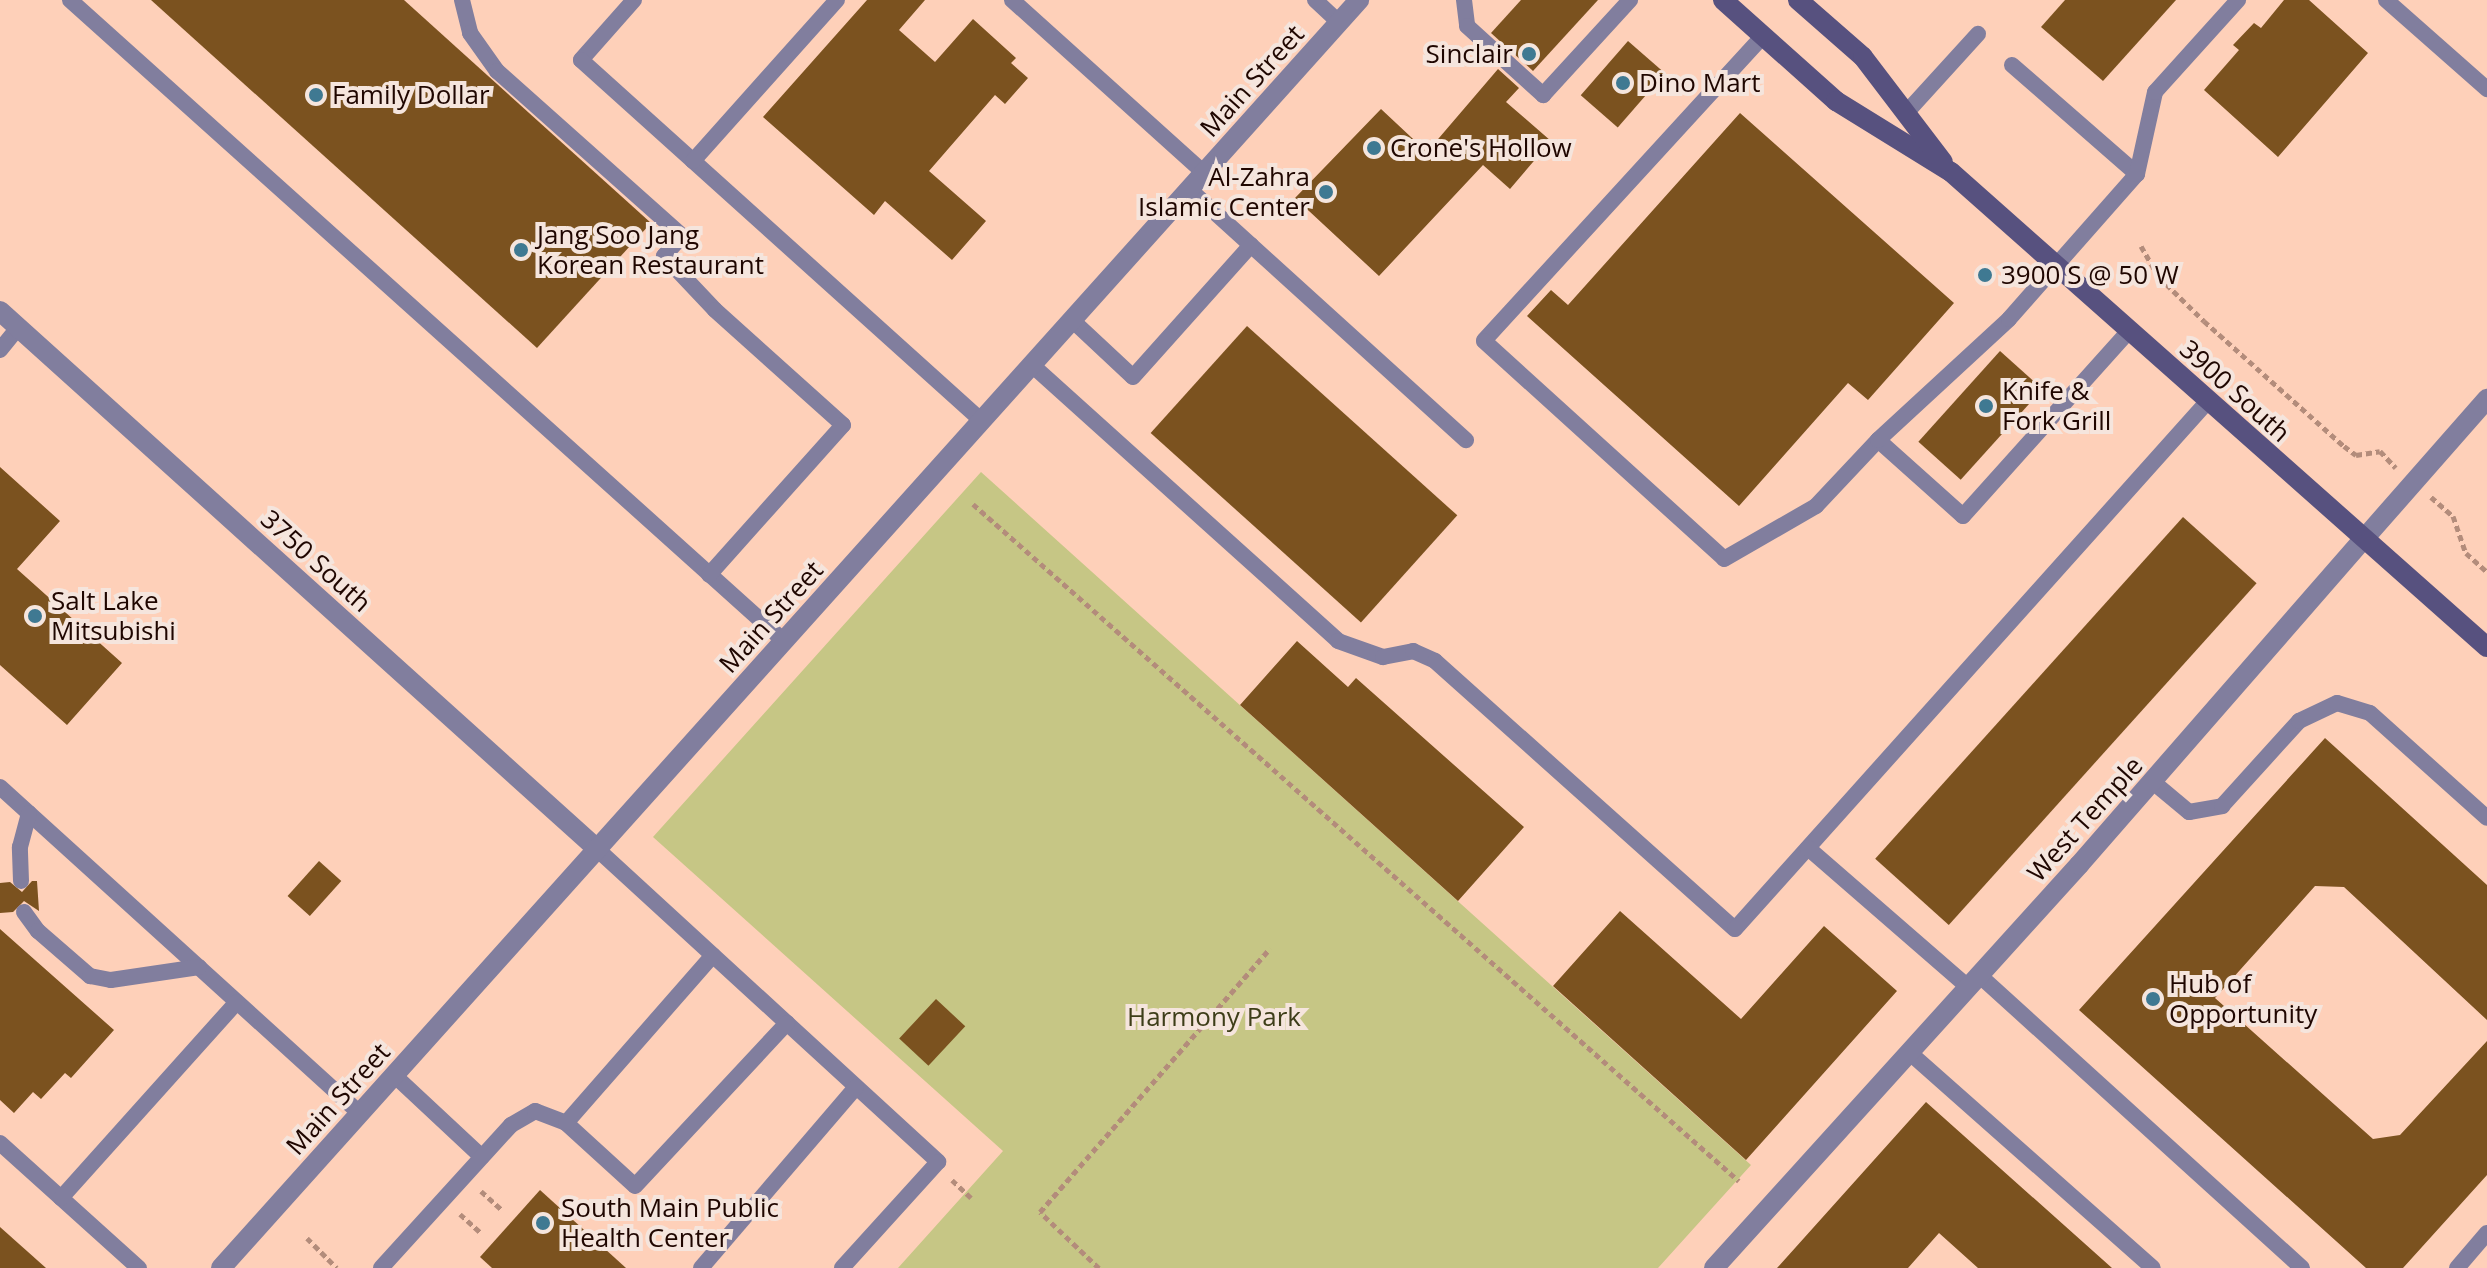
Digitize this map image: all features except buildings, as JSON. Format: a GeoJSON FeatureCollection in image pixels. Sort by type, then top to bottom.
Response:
{"type":"FeatureCollection","features":[{"type":"Feature","properties":{"kind":"main road","name":"3900 South"},"geometry":{"type":"LineString","coordinates":[[1723,0],[1836,101],[1951,172],[2487,647]]}},
{"type":"Feature","properties":{"kind":"main road","name":"3900 South"},"geometry":{"type":"LineString","coordinates":[[1798,0],[1863,57],[1951,172]]}},
{"type":"Feature","properties":{"kind":"street","name":"Main Street"},"geometry":{"type":"LineString","coordinates":[[221,1268],[1359,0]]}},
{"type":"Feature","properties":{"kind":"street","name":"3750 South"},"geometry":{"type":"LineString","coordinates":[[0,311],[597,849]]}},
{"type":"Feature","properties":{"kind":"street","name":"West Temple"},"geometry":{"type":"LineString","coordinates":[[1714,1268],[2153,782],[2487,399]]}},
{"type":"Feature","properties":{"kind":"lane"},"geometry":{"type":"LineString","coordinates":[[70,0],[784,641]]}},
{"type":"Feature","properties":{"kind":"lane"},"geometry":{"type":"LineString","coordinates":[[462,0],[470,33],[497,71],[682,236],[664,256],[715,310],[843,425],[709,575]]}},
{"type":"Feature","properties":{"kind":"lane"},"geometry":{"type":"LineString","coordinates":[[634,0],[581,60],[982,421]]}},
{"type":"Feature","properties":{"kind":"lane"},"geometry":{"type":"LineString","coordinates":[[693,161],[837,0]]}},
{"type":"Feature","properties":{"kind":"lane"},"geometry":{"type":"LineString","coordinates":[[1012,0],[1204,173]]}},
{"type":"Feature","properties":{"kind":"lane"},"geometry":{"type":"LineString","coordinates":[[1315,0],[1339,22]]}},
{"type":"Feature","properties":{"kind":"lane"},"geometry":{"type":"LineString","coordinates":[[1464,0],[1467,26],[1543,95],[1630,0]]}},
{"type":"Feature","properties":{"kind":"lane"},"geometry":{"type":"LineString","coordinates":[[1763,36],[1484,341],[1724,559],[1816,506],[1878,440],[2057,267],[2137,174],[2155,92],[2238,0]]}},
{"type":"Feature","properties":{"kind":"lane"},"geometry":{"type":"LineString","coordinates":[[2386,0],[2487,89]]}},
{"type":"Feature","properties":{"kind":"lane"},"geometry":{"type":"LineString","coordinates":[[1906,113],[1978,34]]}},
{"type":"Feature","properties":{"kind":"lane"},"geometry":{"type":"LineString","coordinates":[[2012,65],[2137,174]]}},
{"type":"Feature","properties":{"kind":"lane"},"geometry":{"type":"LineString","coordinates":[[1189,189],[1466,440]]}},
{"type":"Feature","properties":{"kind":"lane"},"geometry":{"type":"LineString","coordinates":[[1072,320],[1133,377],[1251,245]]}},
{"type":"Feature","properties":{"kind":"lane"},"geometry":{"type":"LineString","coordinates":[[0,350],[18,328]]}},
{"type":"Feature","properties":{"kind":"lane"},"geometry":{"type":"LineString","coordinates":[[1878,440],[1963,516],[2129,331]]}},
{"type":"Feature","properties":{"kind":"lane"},"geometry":{"type":"LineString","coordinates":[[1032,365],[1338,641],[1383,657],[1413,651],[1435,661],[1735,929],[2208,401]]}},
{"type":"Feature","properties":{"kind":"lane"},"geometry":{"type":"LineString","coordinates":[[2153,782],[2189,812],[2222,806],[2299,721],[2337,703],[2370,713],[2487,818]]}},
{"type":"Feature","properties":{"kind":"lane"},"geometry":{"type":"LineString","coordinates":[[0,787],[360,1113]]}},
{"type":"Feature","properties":{"kind":"lane"},"geometry":{"type":"LineString","coordinates":[[21,881],[20,847],[29,813]]}},
{"type":"Feature","properties":{"kind":"lane"},"geometry":{"type":"LineString","coordinates":[[1808,848],[1974,981],[2302,1268]]}},
{"type":"Feature","properties":{"kind":"lane"},"geometry":{"type":"LineString","coordinates":[[597,849],[938,1162],[842,1268]]}},
{"type":"Feature","properties":{"kind":"lane"},"geometry":{"type":"LineString","coordinates":[[24,912],[38,931],[90,976],[111,980],[199,967]]}},
{"type":"Feature","properties":{"kind":"lane"},"geometry":{"type":"LineString","coordinates":[[566,1123],[713,955]]}},
{"type":"Feature","properties":{"kind":"lane"},"geometry":{"type":"LineString","coordinates":[[61,1198],[237,1002]]}},
{"type":"Feature","properties":{"kind":"lane"},"geometry":{"type":"LineString","coordinates":[[381,1268],[511,1125],[535,1111],[566,1123],[635,1186],[787,1023]]}},
{"type":"Feature","properties":{"kind":"lane"},"geometry":{"type":"LineString","coordinates":[[1910,1053],[2153,1268]]}},
{"type":"Feature","properties":{"kind":"lane"},"geometry":{"type":"LineString","coordinates":[[394,1075],[482,1157]]}},
{"type":"Feature","properties":{"kind":"lane"},"geometry":{"type":"LineString","coordinates":[[701,1268],[856,1087]]}},
{"type":"Feature","properties":{"kind":"lane"},"geometry":{"type":"LineString","coordinates":[[0,1143],[139,1268]]}},
{"type":"Feature","properties":{"kind":"lane"},"geometry":{"type":"LineString","coordinates":[[2457,1268],[2487,1233]]}},
{"type":"Feature","properties":{"kind":"path"},"geometry":{"type":"LineString","coordinates":[[2141,246],[2159,277],[2344,446],[2356,455],[2380,455]]}},
{"type":"Feature","properties":{"kind":"path"},"geometry":{"type":"LineString","coordinates":[[973,504],[1739,1181]]}},
{"type":"Feature","properties":{"kind":"path"},"geometry":{"type":"LineString","coordinates":[[2449,512],[2466,553],[2487,572]]}},
{"type":"Feature","properties":{"kind":"path"},"geometry":{"type":"LineString","coordinates":[[1099,1268],[1040,1212],[1270,948]]}},
{"type":"Feature","properties":{"kind":"path"},"geometry":{"type":"LineString","coordinates":[[307,1238],[337,1268]]}},
{"type":"Feature","properties":{"kind":"green space","name":"Harmony Park"},"geometry":{"type":"Polygon","coordinates":[[[981,472],[1751,1165],[1658,1268],[898,1268],[1003,1151],[653,837],[981,472]]]}},
{"type":"Feature","properties":{"kind":"place","name":"Sinclair"},"geometry":{"type":"Point","coordinates":[1529,54]}},
{"type":"Feature","properties":{"kind":"place","name":"Dino Mart"},"geometry":{"type":"Point","coordinates":[1623,83]}},
{"type":"Feature","properties":{"kind":"place","name":"Family Dollar"},"geometry":{"type":"Point","coordinates":[316,95]}},
{"type":"Feature","properties":{"kind":"place","name":"Crone's Hollow"},"geometry":{"type":"Point","coordinates":[1374,148]}},
{"type":"Feature","properties":{"kind":"place","name":"Al-Zahra Islamic Center"},"geometry":{"type":"Point","coordinates":[1326,192]}},
{"type":"Feature","properties":{"kind":"place","name":"Jang Soo Jang Korean Restaurant"},"geometry":{"type":"Point","coordinates":[521,250]}},
{"type":"Feature","properties":{"kind":"place","name":"3900 S @ 50 W"},"geometry":{"type":"Point","coordinates":[1985,275]}},
{"type":"Feature","properties":{"kind":"place","name":"Knife & Fork Grill"},"geometry":{"type":"Point","coordinates":[1986,406]}},
{"type":"Feature","properties":{"kind":"place","name":"Salt Lake Mitsubishi"},"geometry":{"type":"Point","coordinates":[35,616]}},
{"type":"Feature","properties":{"kind":"place","name":"Hub of Opportunity"},"geometry":{"type":"Point","coordinates":[2153,999]}},
{"type":"Feature","properties":{"kind":"place","name":"South Main Public Health Center"},"geometry":{"type":"Point","coordinates":[543,1223]}}]}
